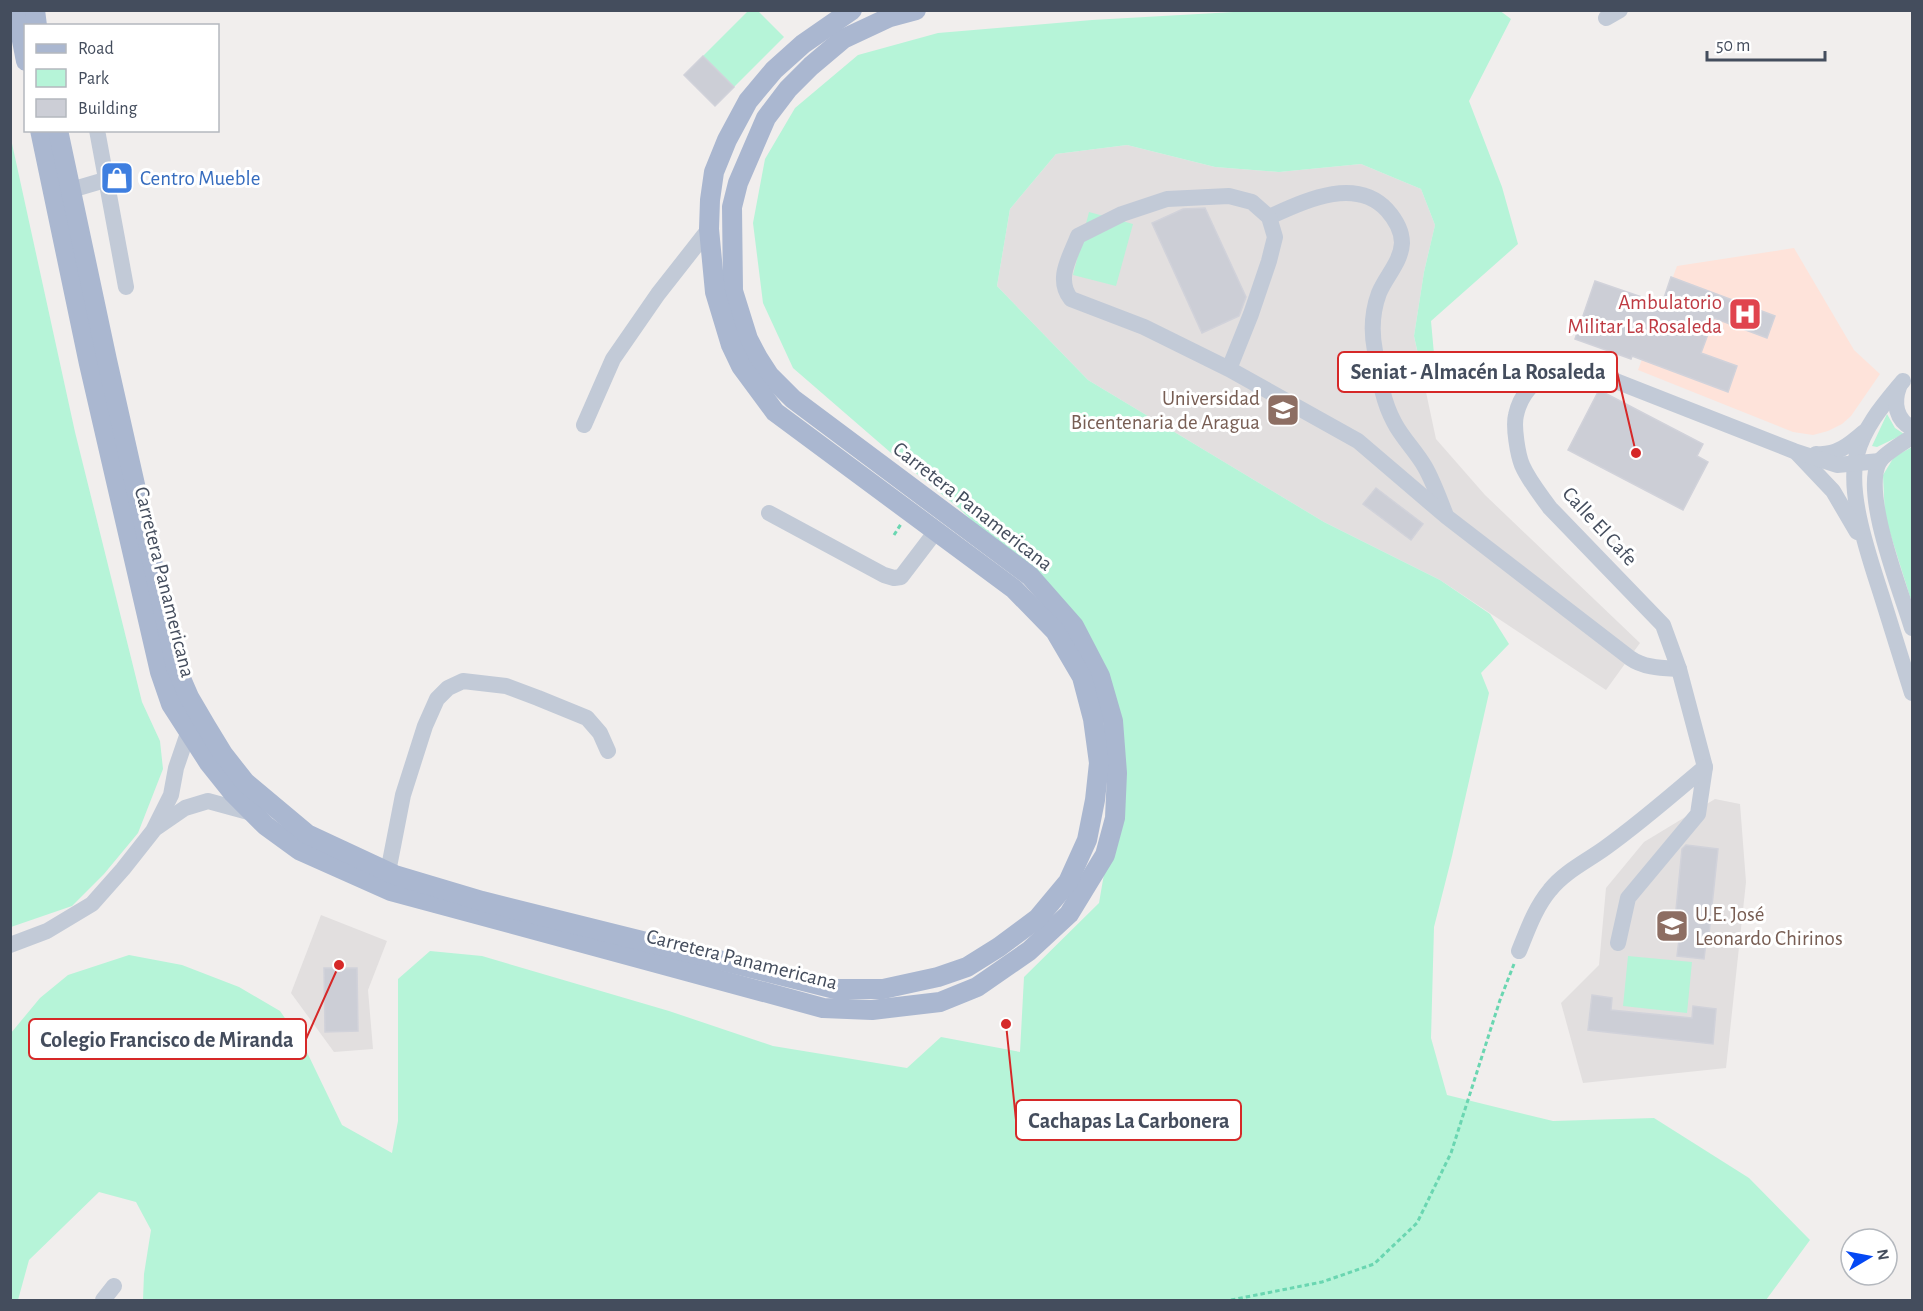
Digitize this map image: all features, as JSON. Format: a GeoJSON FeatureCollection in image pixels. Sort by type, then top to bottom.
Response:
{"type":"FeatureCollection","features":[{"type":"Feature","properties":{"kind":"main road"},"geometry":{"type":"LineString","coordinates":[[16,10],[24,51]]}},
{"type":"Feature","properties":{"kind":"main road","name":"Carretera Panamericana"},"geometry":{"type":"LineString","coordinates":[[58,132],[176,667],[189,697],[223,754],[245,782],[307,834],[388,872],[483,901],[835,989],[883,989],[938,977],[967,967],[1038,918],[1068,882],[1087,840],[1099,763],[1093,719],[1082,677],[1056,631],[1014,589],[775,412],[741,366],[722,320],[716,292],[709,229],[714,172],[727,140],[748,101],[774,70],[803,44],[852,10]]}},
{"type":"Feature","properties":{"kind":"main road","name":"Carretera Panamericana"},"geometry":{"type":"LineString","coordinates":[[40,132],[89,364],[159,672],[171,704],[188,733],[215,771],[252,813],[299,850],[391,891],[823,1008],[872,1010],[940,1002],[977,987],[1029,951],[1069,914],[1105,855],[1115,818],[1117,773],[1113,721],[1100,676],[1074,626],[1029,576],[793,399],[770,375],[748,339],[733,291],[732,207],[738,183],[766,118],[788,88],[843,39],[890,17],[916,10]]}},
{"type":"Feature","properties":{"kind":"street"},"geometry":{"type":"LineString","coordinates":[[97,132],[126,287]]}},
{"type":"Feature","properties":{"kind":"street"},"geometry":{"type":"LineString","coordinates":[[71,190],[105,180]]}},
{"type":"Feature","properties":{"kind":"street"},"geometry":{"type":"LineString","coordinates":[[1269,216],[1313,198],[1356,192],[1375,199],[1389,212],[1398,226],[1402,244],[1395,266],[1380,292],[1372,318],[1374,348],[1382,392],[1394,422],[1426,468],[1447,517]]}},
{"type":"Feature","properties":{"kind":"street"},"geometry":{"type":"LineString","coordinates":[[1229,369],[1269,261],[1275,237],[1269,216],[1252,202],[1229,196],[1167,199],[1122,214],[1078,236],[1063,278],[1065,292],[1071,299],[1144,327],[1229,369],[1358,441],[1447,517],[1637,663],[1658,668],[1679,669]]}},
{"type":"Feature","properties":{"kind":"street"},"geometry":{"type":"LineString","coordinates":[[584,425],[613,359],[658,294],[709,229]]}},
{"type":"Feature","properties":{"kind":"street","name":"Calle El Cafe"},"geometry":{"type":"LineString","coordinates":[[1618,943],[1628,898],[1698,814],[1705,767],[1679,669],[1663,625],[1558,516],[1534,487],[1522,464],[1515,417],[1522,399],[1532,384],[1552,372],[1580,367],[1794,451]]}},
{"type":"Feature","properties":{"kind":"street"},"geometry":{"type":"LineString","coordinates":[[1908,378],[1895,397],[1895,406],[1903,422],[1912,428]]}},
{"type":"Feature","properties":{"kind":"street"},"geometry":{"type":"LineString","coordinates":[[1908,378],[1873,417],[1859,448],[1855,464],[1858,516],[1912,693]]}},
{"type":"Feature","properties":{"kind":"street"},"geometry":{"type":"LineString","coordinates":[[1794,451],[1824,455],[1836,452],[1848,446],[1867,429]]}},
{"type":"Feature","properties":{"kind":"street"},"geometry":{"type":"LineString","coordinates":[[1794,451],[1837,465],[1855,464],[1880,461],[1912,437]]}},
{"type":"Feature","properties":{"kind":"street"},"geometry":{"type":"LineString","coordinates":[[1794,451],[1833,491],[1868,551]]}},
{"type":"Feature","properties":{"kind":"street"},"geometry":{"type":"LineString","coordinates":[[1880,461],[1875,482],[1876,506],[1912,628]]}},
{"type":"Feature","properties":{"kind":"street"},"geometry":{"type":"LineString","coordinates":[[769,513],[884,575],[894,578],[901,577],[936,531]]}},
{"type":"Feature","properties":{"kind":"street"},"geometry":{"type":"LineString","coordinates":[[388,872],[403,795],[425,726],[437,699],[448,688],[463,681],[506,686],[538,698],[587,718],[600,733],[608,751]]}},
{"type":"Feature","properties":{"kind":"street"},"geometry":{"type":"LineString","coordinates":[[10,945],[47,931],[92,904],[123,869],[153,831],[171,795],[176,768],[188,733]]}},
{"type":"Feature","properties":{"kind":"street"},"geometry":{"type":"LineString","coordinates":[[1519,951],[1534,913],[1552,888],[1705,767]]}},
{"type":"Feature","properties":{"kind":"street"},"geometry":{"type":"LineString","coordinates":[[153,831],[185,808],[208,801],[252,813]]}},
{"type":"Feature","properties":{"kind":"street"},"geometry":{"type":"LineString","coordinates":[[103,1300],[114,1286]]}},
{"type":"Feature","properties":{"kind":"path"},"geometry":{"type":"LineString","coordinates":[[1231,1300],[1322,1282],[1374,1264],[1417,1223],[1451,1153],[1500,1000],[1519,951]]}},
{"type":"Feature","properties":{"kind":"shaded area","name":"Universidad Bicentenaria de Aragua"},"geometry":{"type":"Polygon","coordinates":[[[1127,145],[1215,167],[1279,172],[1361,164],[1421,189],[1435,225],[1424,272],[1414,336],[1436,439],[1485,495],[1640,643],[1606,690],[1440,580],[1324,522],[1088,380],[997,286],[1010,209],[1056,154],[1127,145]]]}},
{"type":"Feature","properties":{"kind":"shaded area","name":"Ambulatorio Militar La Rosaleda"},"geometry":{"type":"Polygon","coordinates":[[[1794,248],[1854,350],[1880,374],[1851,416],[1842,424],[1813,435],[1793,432],[1638,370],[1677,266],[1794,248]]]}},
{"type":"Feature","properties":{"kind":"shaded area","name":"U.E. José Leonardo Chirinos"},"geometry":{"type":"Polygon","coordinates":[[[1715,799],[1740,804],[1746,882],[1726,1068],[1583,1083],[1561,1003],[1599,965],[1606,888],[1644,842],[1715,799]]]}},
{"type":"Feature","properties":{"kind":"shaded area"},"geometry":{"type":"Polygon","coordinates":[[[321,915],[387,941],[368,990],[373,1049],[334,1052],[291,993],[321,915]]]}},
{"type":"Feature","properties":{"kind":"green space"},"geometry":{"type":"Polygon","coordinates":[[[1269,10],[1499,10],[1511,19],[1469,101],[1502,187],[1518,244],[1431,321],[1434,354],[1420,363],[1414,336],[1424,272],[1435,225],[1421,189],[1361,164],[1279,172],[1215,167],[1127,145],[1056,154],[1010,209],[997,286],[1088,380],[1324,522],[1440,580],[1490,614],[1509,644],[1481,673],[1489,693],[1434,927],[1431,1038],[1447,1095],[1553,1121],[1654,1118],[1749,1178],[1810,1240],[1766,1300],[143,1300],[144,1274],[151,1230],[136,1202],[99,1192],[29,1260],[18,1300],[11,1300],[11,1033],[40,998],[68,975],[129,955],[182,965],[239,987],[280,1011],[303,1044],[342,1125],[392,1153],[398,1121],[398,979],[430,951],[482,956],[669,1011],[773,1046],[907,1068],[941,1037],[1020,1052],[1024,977],[1099,903],[1122,769],[1059,608],[960,509],[793,368],[763,303],[753,223],[765,159],[795,108],[858,55],[938,33],[1092,20],[1269,10]]]}},
{"type":"Feature","properties":{"kind":"green space"},"geometry":{"type":"Polygon","coordinates":[[[748,11],[758,11],[784,37],[734,87],[703,56],[748,11]]]}},
{"type":"Feature","properties":{"kind":"green space"},"geometry":{"type":"Polygon","coordinates":[[[11,139],[75,432],[142,702],[160,741],[163,769],[138,833],[104,874],[72,906],[11,927],[11,139]]]}},
{"type":"Feature","properties":{"kind":"green space"},"geometry":{"type":"Polygon","coordinates":[[[1089,212],[1133,224],[1116,286],[1073,275],[1089,212]]]}},
{"type":"Feature","properties":{"kind":"green space"},"geometry":{"type":"Polygon","coordinates":[[[1887,414],[1895,428],[1904,434],[1877,447],[1872,446],[1887,414]]]}},
{"type":"Feature","properties":{"kind":"green space"},"geometry":{"type":"Polygon","coordinates":[[[1912,447],[1912,603],[1885,517],[1883,475],[1894,457],[1912,447]]]}},
{"type":"Feature","properties":{"kind":"green space"},"geometry":{"type":"Polygon","coordinates":[[[1628,956],[1692,962],[1687,1013],[1623,1006],[1628,956]]]}},
{"type":"Feature","properties":{"kind":"building"},"geometry":{"type":"Polygon","coordinates":[[[703,56],[734,87],[715,106],[684,75],[703,56]]]}},
{"type":"Feature","properties":{"kind":"building"},"geometry":{"type":"Polygon","coordinates":[[[1205,208],[1246,297],[1239,316],[1202,333],[1152,223],[1183,209],[1205,208]]]}},
{"type":"Feature","properties":{"kind":"building"},"geometry":{"type":"Polygon","coordinates":[[[1671,277],[1775,316],[1767,338],[1714,318],[1701,353],[1737,366],[1728,392],[1632,356],[1631,359],[1575,339],[1595,281],[1662,304],[1671,277]]]}},
{"type":"Feature","properties":{"kind":"building"},"geometry":{"type":"Polygon","coordinates":[[[1599,390],[1703,444],[1697,456],[1708,462],[1683,510],[1568,450],[1599,390]]]}},
{"type":"Feature","properties":{"kind":"building"},"geometry":{"type":"Polygon","coordinates":[[[1376,488],[1423,524],[1411,540],[1363,504],[1376,488]]]}},
{"type":"Feature","properties":{"kind":"building"},"geometry":{"type":"Polygon","coordinates":[[[1686,845],[1718,849],[1709,934],[1707,934],[1704,959],[1677,956],[1680,931],[1674,930],[1682,849],[1686,845]]]}},
{"type":"Feature","properties":{"kind":"building"},"geometry":{"type":"Polygon","coordinates":[[[324,968],[357,968],[358,1031],[325,1032],[324,968]]]}},
{"type":"Feature","properties":{"kind":"building"},"geometry":{"type":"Polygon","coordinates":[[[1592,995],[1612,998],[1611,1010],[1692,1018],[1693,1006],[1716,1009],[1713,1044],[1588,1030],[1592,995]]]}},
{"type":"Feature","properties":{"kind":"place","name":"Centro Mueble"},"geometry":{"type":"Point","coordinates":[117,178]}},
{"type":"Feature","properties":{"kind":"place","name":"Ambulatorio Militar La Rosaleda"},"geometry":{"type":"Point","coordinates":[1745,314]}},
{"type":"Feature","properties":{"kind":"place","name":"Universidad Bicentenaria de Aragua"},"geometry":{"type":"Point","coordinates":[1283,410]}},
{"type":"Feature","properties":{"kind":"place","name":"Seniat - Almacén La Rosaleda"},"geometry":{"type":"Point","coordinates":[1636,453]}},
{"type":"Feature","properties":{"kind":"place","name":"U.E. José Leonardo Chirinos"},"geometry":{"type":"Point","coordinates":[1672,926]}},
{"type":"Feature","properties":{"kind":"place","name":"Colegio Francisco de Miranda"},"geometry":{"type":"Point","coordinates":[339,965]}},
{"type":"Feature","properties":{"kind":"place","name":"Cachapas La Carbonera"},"geometry":{"type":"Point","coordinates":[1006,1024]}}]}
